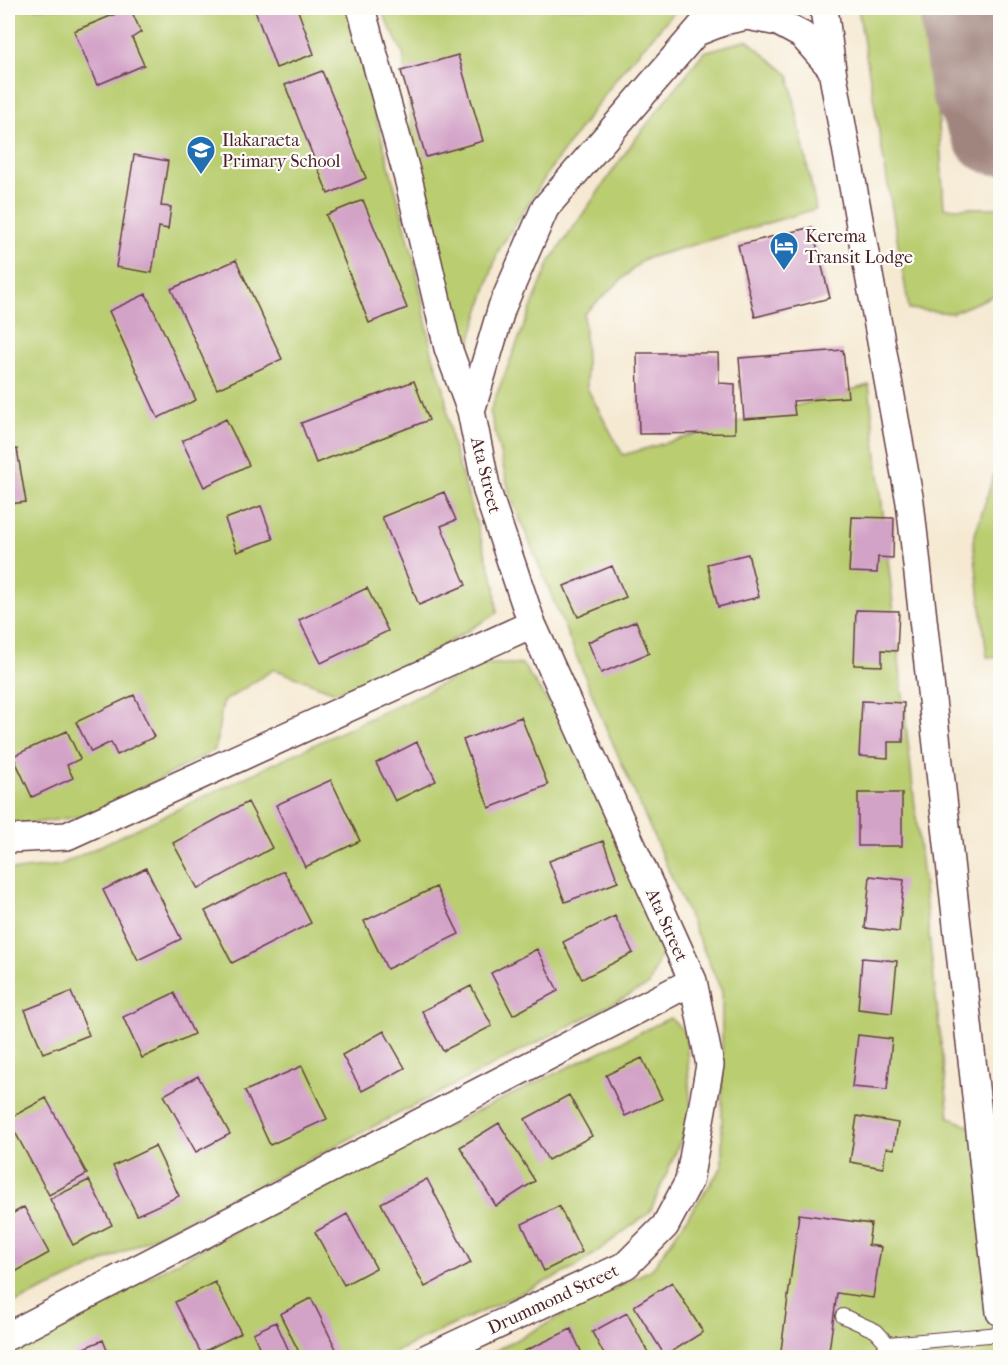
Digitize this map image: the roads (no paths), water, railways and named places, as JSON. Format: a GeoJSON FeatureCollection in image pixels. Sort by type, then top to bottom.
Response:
{"type":"FeatureCollection","features":[{"type":"Feature","properties":{"kind":"street"},"geometry":{"type":"LineString","coordinates":[[360,8],[409,182],[448,348],[471,411]]}},
{"type":"Feature","properties":{"kind":"street","name":"Ata Street"},"geometry":{"type":"LineString","coordinates":[[693,981],[532,624],[487,491],[471,411],[502,307],[545,208],[717,8]]}},
{"type":"Feature","properties":{"kind":"street"},"geometry":{"type":"LineString","coordinates":[[824,8],[832,70],[910,502],[1000,1312]]}},
{"type":"Feature","properties":{"kind":"street"},"geometry":{"type":"LineString","coordinates":[[694,34],[728,20],[747,16],[778,22],[802,35],[832,70]]}},
{"type":"Feature","properties":{"kind":"street"},"geometry":{"type":"LineString","coordinates":[[8,839],[67,836],[532,624]]}},
{"type":"Feature","properties":{"kind":"street"},"geometry":{"type":"LineString","coordinates":[[8,1336],[693,981]]}},
{"type":"Feature","properties":{"kind":"street","name":"Drummond Street"},"geometry":{"type":"LineString","coordinates":[[428,1358],[626,1265],[665,1226],[689,1180],[710,1065],[693,981]]}},
{"type":"Feature","properties":{"kind":"lane"},"geometry":{"type":"LineString","coordinates":[[843,1316],[876,1331],[888,1344]]}},
{"type":"Feature","properties":{"kind":"lane"},"geometry":{"type":"LineString","coordinates":[[878,1358],[888,1344],[1000,1334]]}},
{"type":"Feature","properties":{"kind":"place","name":"Ilakaraeta Primary School"},"geometry":{"type":"Point","coordinates":[201,176]}},
{"type":"Feature","properties":{"kind":"place","name":"Kerema Transit Lodge"},"geometry":{"type":"Point","coordinates":[784,272]}}]}
